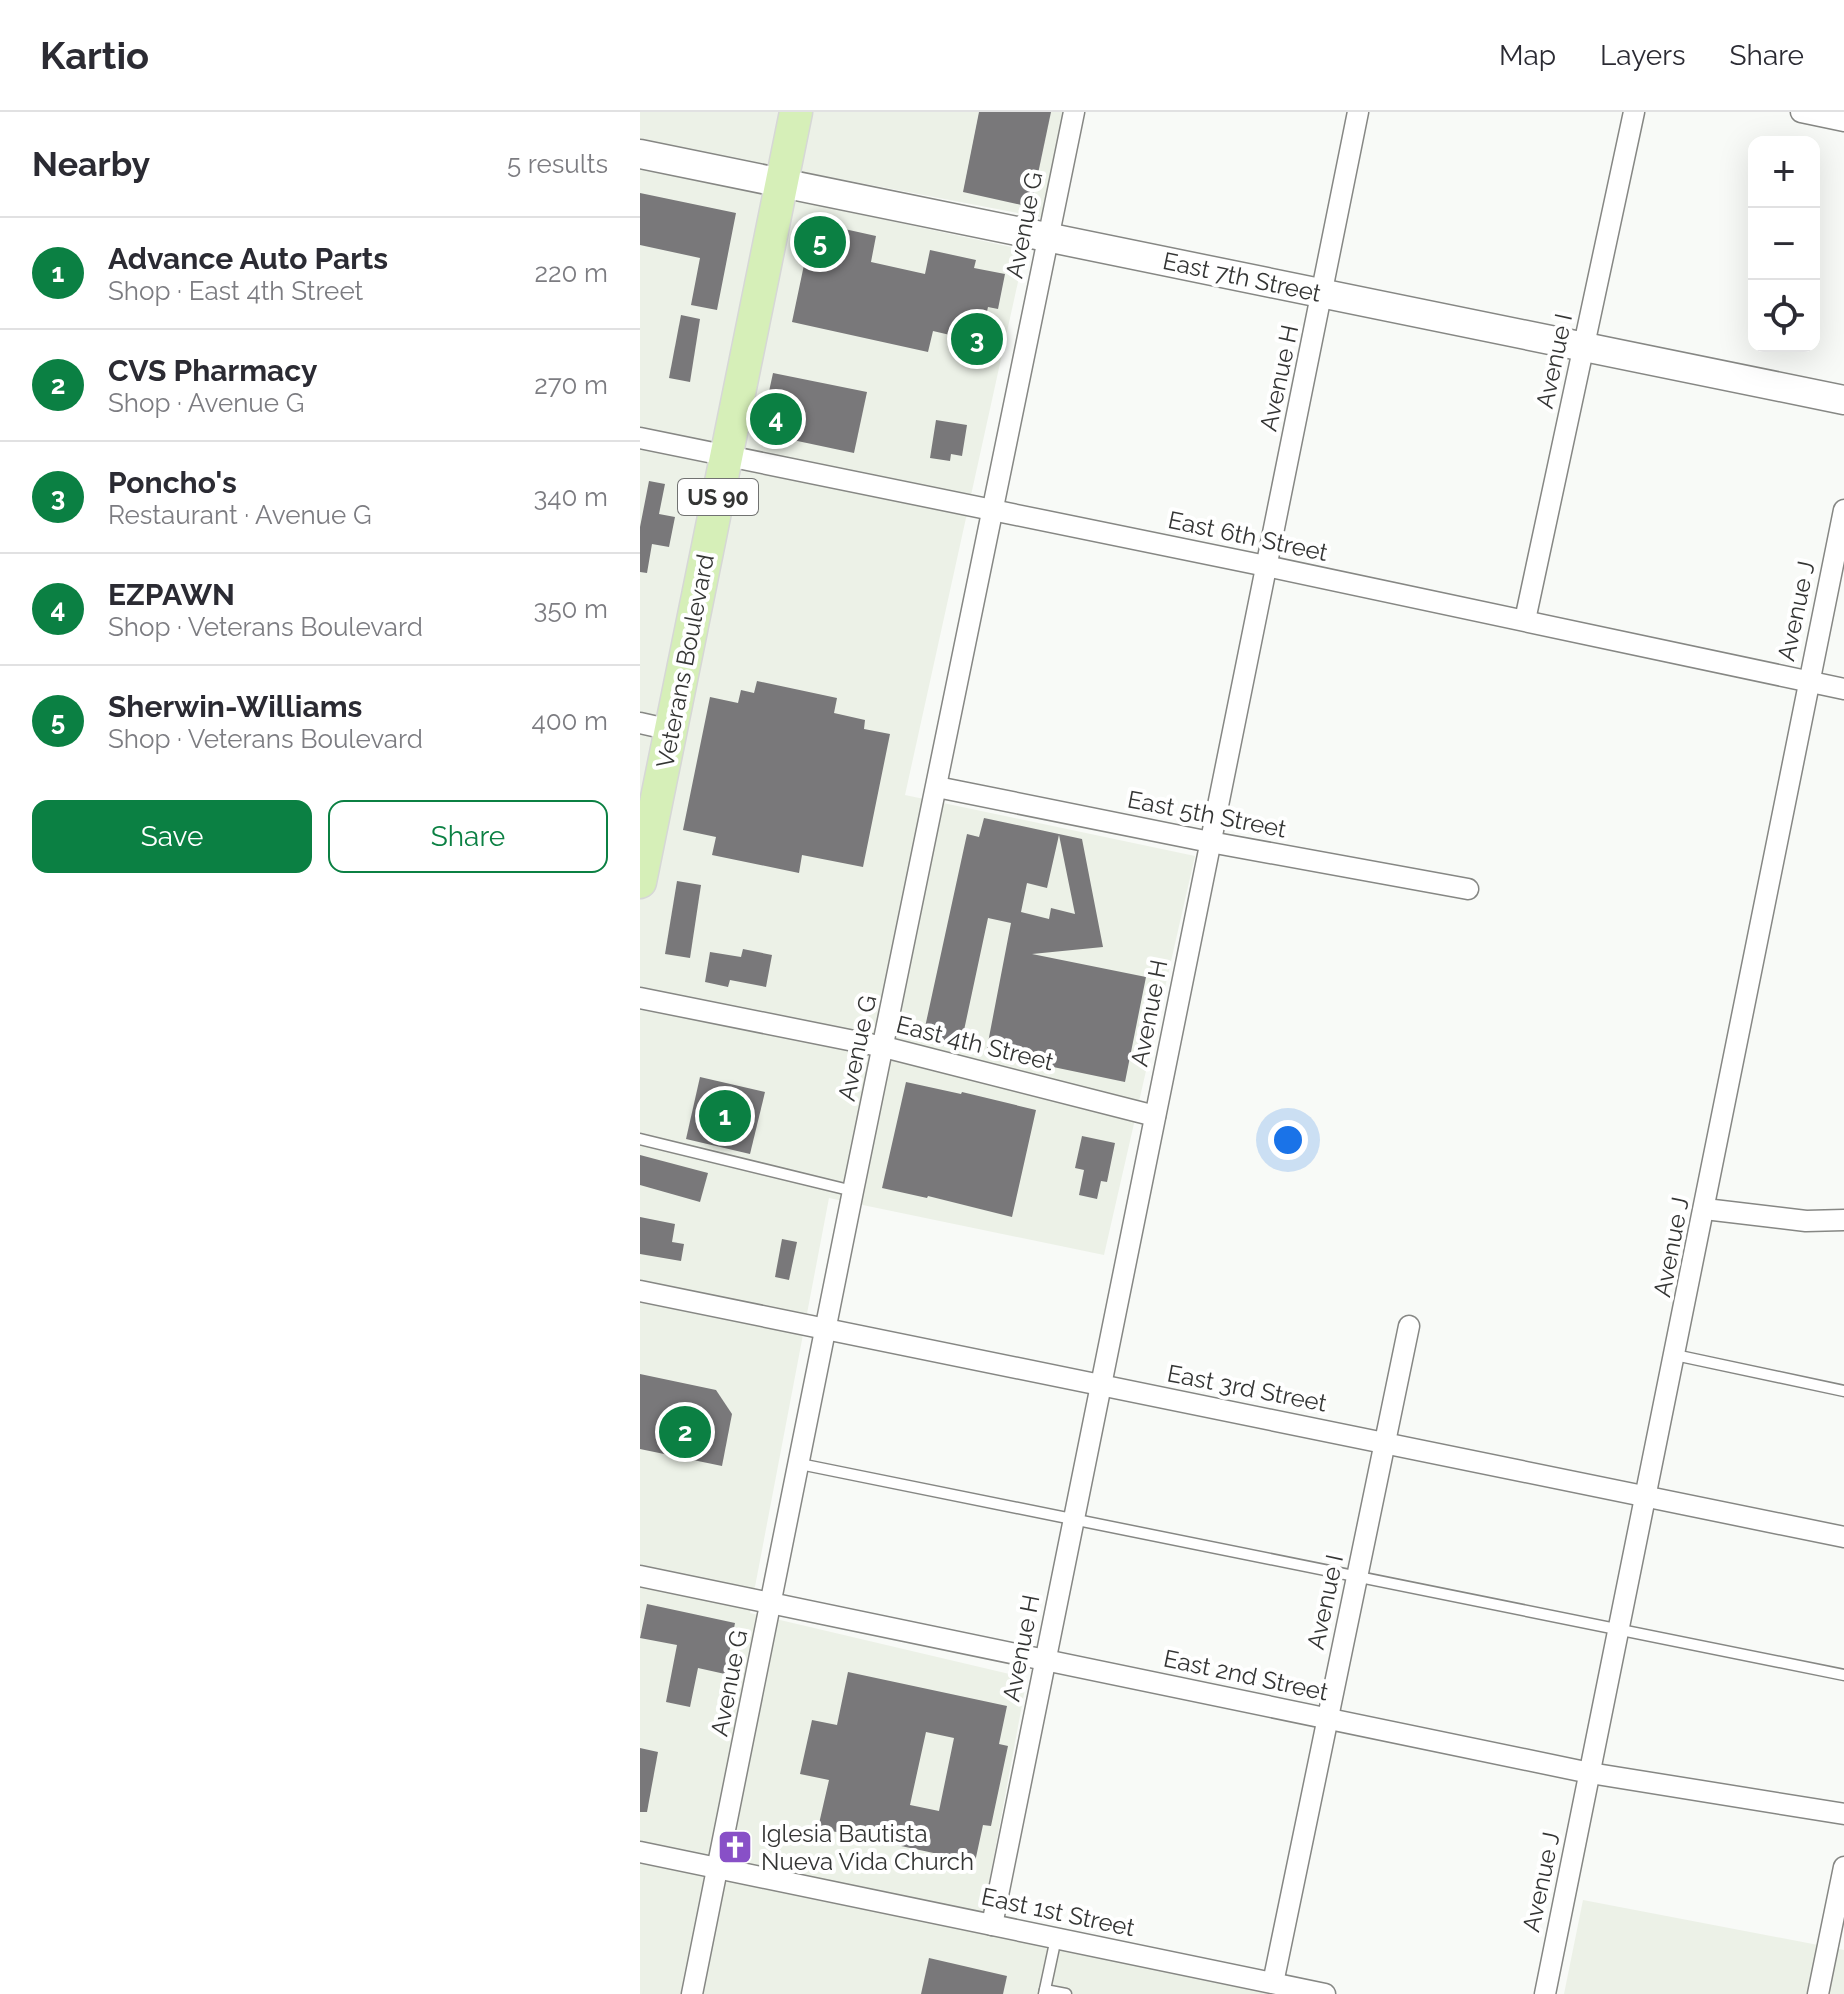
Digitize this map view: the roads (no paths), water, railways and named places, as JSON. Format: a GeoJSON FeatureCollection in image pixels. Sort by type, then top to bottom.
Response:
{"type":"FeatureCollection","features":[{"type":"Feature","properties":{"kind":"main road","name":"Veterans Boulevard"},"geometry":{"type":"LineString","coordinates":[[640,882],[655,726],[726,456],[796,112]]}},
{"type":"Feature","properties":{"kind":"street","name":"Avenue G"},"geometry":{"type":"LineString","coordinates":[[692,1994],[1074,112]]}},
{"type":"Feature","properties":{"kind":"street","name":"Avenue H"},"geometry":{"type":"LineString","coordinates":[[992,1925],[1358,112]]}},
{"type":"Feature","properties":{"kind":"street","name":"Avenue I"},"geometry":{"type":"LineString","coordinates":[[1525,620],[1634,112]]}},
{"type":"Feature","properties":{"kind":"street"},"geometry":{"type":"LineString","coordinates":[[1801,112],[1844,121]]}},
{"type":"Feature","properties":{"kind":"street","name":"East 7th Street"},"geometry":{"type":"LineString","coordinates":[[640,154],[1844,400]]}},
{"type":"Feature","properties":{"kind":"street","name":"East 6th Street"},"geometry":{"type":"LineString","coordinates":[[640,438],[1266,566],[1844,689]]}},
{"type":"Feature","properties":{"kind":"street","name":"Avenue J"},"geometry":{"type":"LineString","coordinates":[[1545,1994],[1844,510]]}},
{"type":"Feature","properties":{"kind":"street","name":"East 5th Street"},"geometry":{"type":"LineString","coordinates":[[937,787],[1210,842],[1468,889]]}},
{"type":"Feature","properties":{"kind":"street","name":"East 4th Street"},"geometry":{"type":"LineString","coordinates":[[640,998],[884,1047],[1155,1116]]}},
{"type":"Feature","properties":{"kind":"street"},"geometry":{"type":"LineString","coordinates":[[1705,1209],[1793,1220],[1844,1220]]}},
{"type":"Feature","properties":{"kind":"street","name":"East 3rd Street"},"geometry":{"type":"LineString","coordinates":[[640,1291],[1844,1537]]}},
{"type":"Feature","properties":{"kind":"street","name":"Avenue I"},"geometry":{"type":"LineString","coordinates":[[1273,1983],[1409,1326]]}},
{"type":"Feature","properties":{"kind":"street","name":"East 2nd Street"},"geometry":{"type":"LineString","coordinates":[[640,1576],[1590,1773],[1844,1814]]}},
{"type":"Feature","properties":{"kind":"street","name":"East 1st Street"},"geometry":{"type":"LineString","coordinates":[[640,1852],[1319,1993]]}},
{"type":"Feature","properties":{"kind":"street"},"geometry":{"type":"LineString","coordinates":[[1818,1994],[1844,1867]]}},
{"type":"Feature","properties":{"kind":"lane"},"geometry":{"type":"LineString","coordinates":[[640,1139],[853,1191]]}},
{"type":"Feature","properties":{"kind":"lane"},"geometry":{"type":"LineString","coordinates":[[1675,1355],[1844,1391]]}},
{"type":"Feature","properties":{"kind":"lane"},"geometry":{"type":"LineString","coordinates":[[800,1464],[1844,1675]]}},
{"type":"Feature","properties":{"kind":"lane"},"geometry":{"type":"LineString","coordinates":[[1056,1938],[1045,1992],[1066,1994]]}},
{"type":"Feature","properties":{"kind":"place","name":"Sherwin-Williams"},"geometry":{"type":"Point","coordinates":[820,242]}},
{"type":"Feature","properties":{"kind":"place","name":"Poncho's"},"geometry":{"type":"Point","coordinates":[977,339]}},
{"type":"Feature","properties":{"kind":"place","name":"EZPAWN"},"geometry":{"type":"Point","coordinates":[776,419]}},
{"type":"Feature","properties":{"kind":"place","name":"Advance Auto Parts"},"geometry":{"type":"Point","coordinates":[725,1116]}},
{"type":"Feature","properties":{"kind":"place","name":"CVS Pharmacy"},"geometry":{"type":"Point","coordinates":[685,1432]}},
{"type":"Feature","properties":{"kind":"place","name":"Iglesia Bautista Nueva Vida Church"},"geometry":{"type":"Point","coordinates":[735,1847]}}]}
